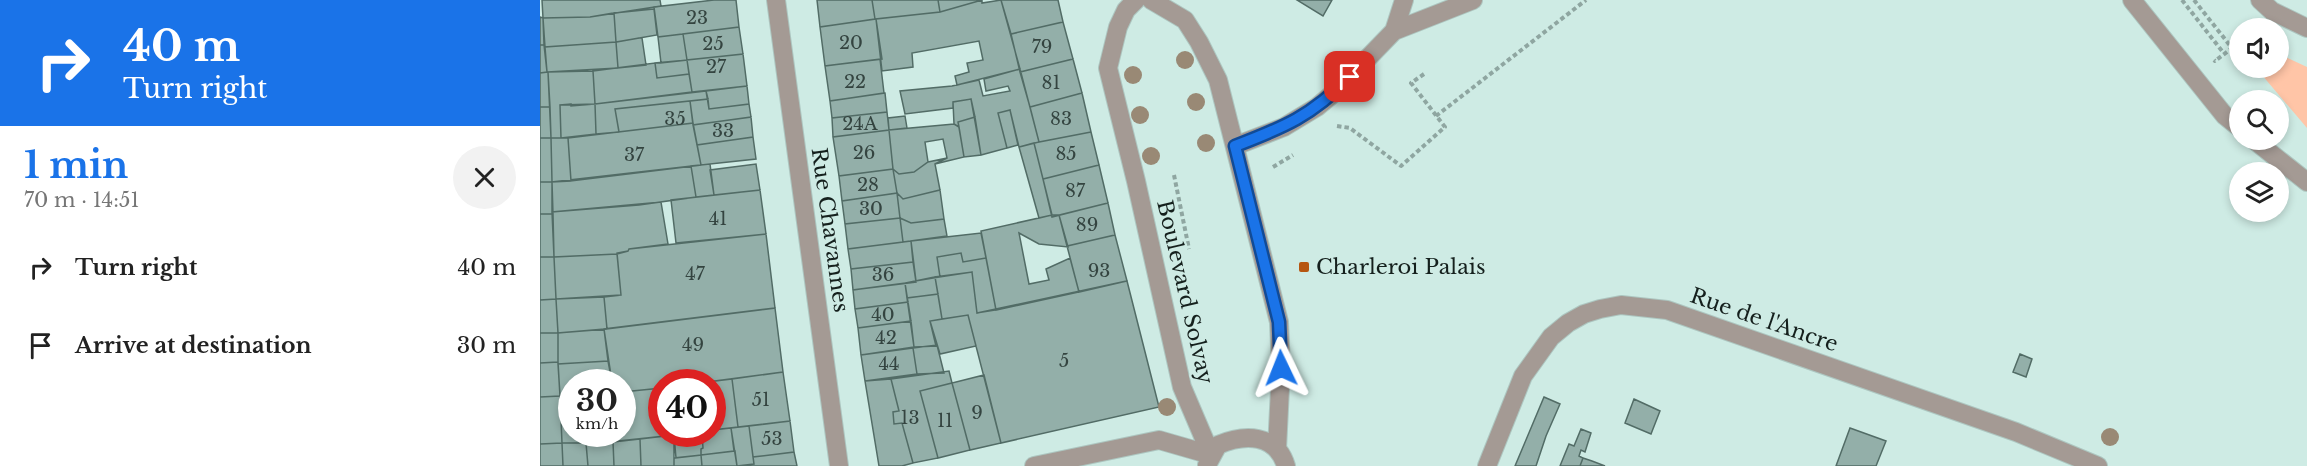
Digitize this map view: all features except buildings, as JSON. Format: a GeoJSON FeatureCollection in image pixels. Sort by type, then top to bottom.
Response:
{"type":"FeatureCollection","features":[{"type":"Feature","properties":{"kind":"street","name":"Rue Chavannes"},"geometry":{"type":"LineString","coordinates":[[776,0],[839,466]]}},
{"type":"Feature","properties":{"kind":"street","name":"Boulevard Solvay"},"geometry":{"type":"LineString","coordinates":[[1136,0],[1126,10],[1118,27],[1108,68],[1139,192],[1182,387],[1208,461]]}},
{"type":"Feature","properties":{"kind":"street"},"geometry":{"type":"LineString","coordinates":[[1151,0],[1185,20],[1218,80],[1279,322],[1281,368],[1277,449]]}},
{"type":"Feature","properties":{"kind":"street"},"geometry":{"type":"LineString","coordinates":[[1391,0],[1394,31]]}},
{"type":"Feature","properties":{"kind":"street"},"geometry":{"type":"LineString","coordinates":[[1394,31],[1404,0]]}},
{"type":"Feature","properties":{"kind":"street"},"geometry":{"type":"LineString","coordinates":[[1235,146],[1284,128],[1317,107],[1335,92],[1394,31],[1473,0]]}},
{"type":"Feature","properties":{"kind":"street"},"geometry":{"type":"LineString","coordinates":[[2132,0],[2229,119]]}},
{"type":"Feature","properties":{"kind":"street"},"geometry":{"type":"LineString","coordinates":[[2260,0],[2272,11],[2307,28]]}},
{"type":"Feature","properties":{"kind":"street"},"geometry":{"type":"LineString","coordinates":[[2267,150],[2307,182]]}},
{"type":"Feature","properties":{"kind":"street","name":"Rue de l'Ancre"},"geometry":{"type":"LineString","coordinates":[[1487,466],[1523,376],[1551,337],[1584,314],[1621,305],[1667,310],[2016,432],[2098,466]]}},
{"type":"Feature","properties":{"kind":"street"},"geometry":{"type":"LineString","coordinates":[[1034,466],[1159,441],[1208,461],[1218,445],[1239,437],[1251,437],[1265,441],[1277,449],[1286,466]]}},
{"type":"Feature","properties":{"kind":"path"},"geometry":{"type":"LineString","coordinates":[[1436,116],[1586,0]]}},
{"type":"Feature","properties":{"kind":"path"},"geometry":{"type":"LineString","coordinates":[[2182,0],[2222,51]]}},
{"type":"Feature","properties":{"kind":"path"},"geometry":{"type":"LineString","coordinates":[[2194,0],[2232,48],[2215,61],[2209,52]]}},
{"type":"Feature","properties":{"kind":"path"},"geometry":{"type":"LineString","coordinates":[[1350,128],[1401,166],[1445,127],[1411,83],[1424,74]]}},
{"type":"Feature","properties":{"kind":"path"},"geometry":{"type":"LineString","coordinates":[[1174,175],[1189,249]]}},
{"type":"Feature","properties":{"kind":"shaded area"},"geometry":{"type":"Polygon","coordinates":[[[2289,59],[2307,67],[2307,128],[2289,107],[2289,90],[2275,90],[2264,78],[2289,78],[2289,59]]]}},
{"type":"Feature","properties":{"kind":"place","name":"Charleroi Palais"},"geometry":{"type":"Point","coordinates":[1304,267]}},
{"type":"Feature","properties":{"kind":"route"},"geometry":{"type":"LineString","coordinates":[[1281,368],[1279,322],[1235,146],[1284,128],[1317,107],[1350,77]]}}]}
